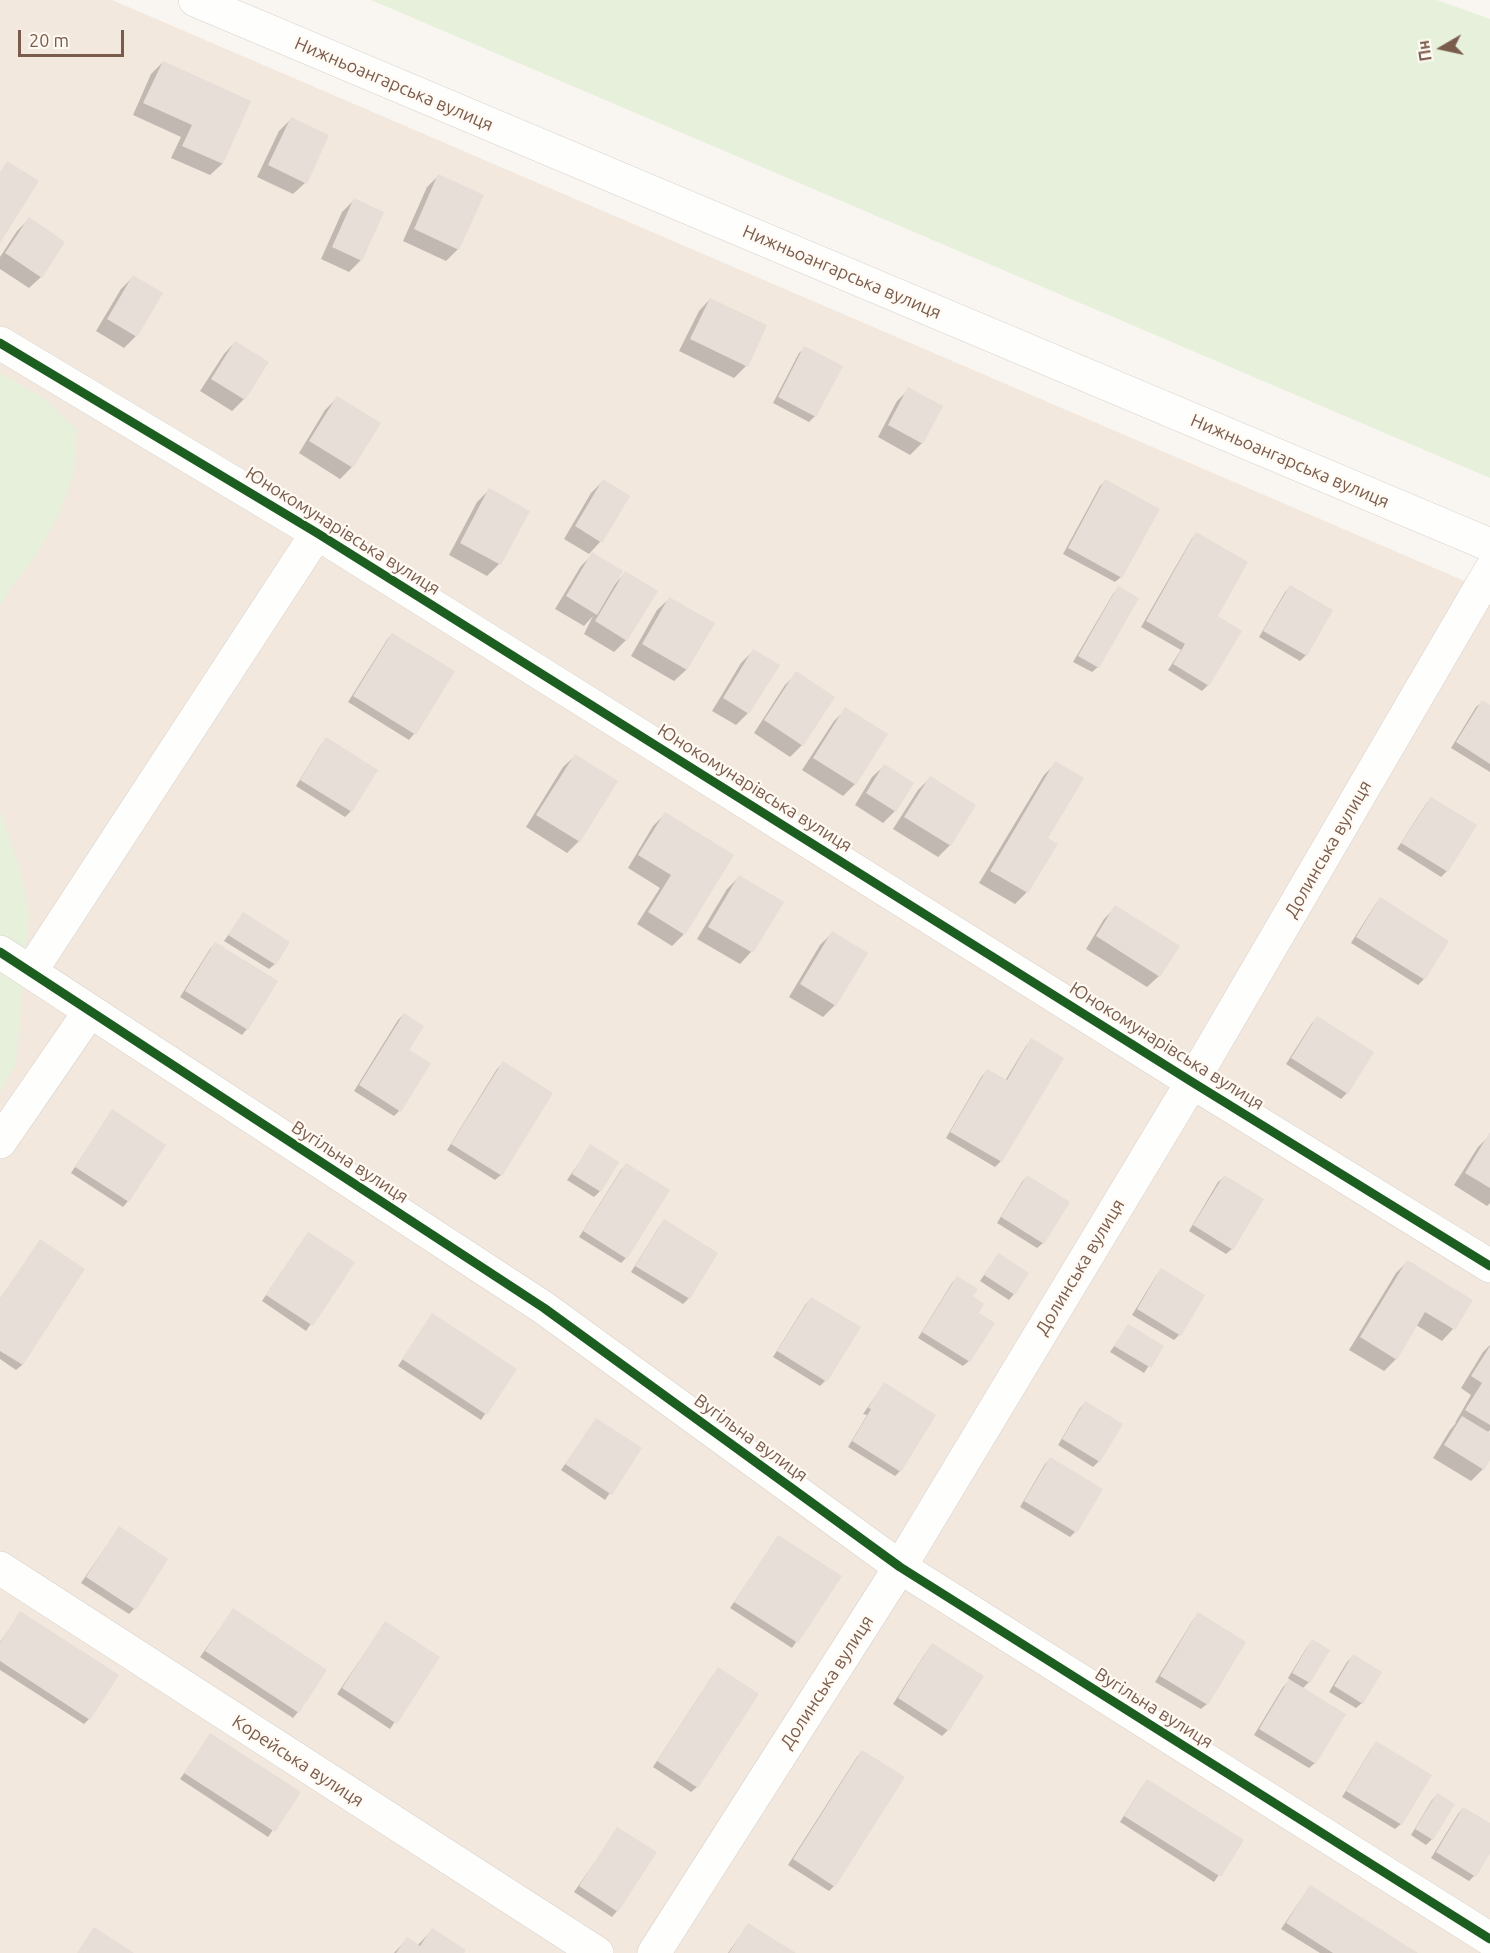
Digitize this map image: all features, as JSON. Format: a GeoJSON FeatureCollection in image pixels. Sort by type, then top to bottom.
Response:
{"type":"FeatureCollection","features":[{"type":"Feature","properties":{"kind":"street","name":"Нижньоангарська вулиця"},"geometry":{"type":"LineString","coordinates":[[195,0],[1490,545]]}},
{"type":"Feature","properties":{"kind":"street","name":"Юнокомунарівська вулиця"},"geometry":{"type":"LineString","coordinates":[[0,343],[317,533],[1192,1082],[1490,1266]]}},
{"type":"Feature","properties":{"kind":"street"},"geometry":{"type":"LineString","coordinates":[[31,971],[317,533]]}},
{"type":"Feature","properties":{"kind":"street","name":"Долинська вулиця"},"geometry":{"type":"LineString","coordinates":[[654,1953],[900,1567],[1192,1082],[1490,571]]}},
{"type":"Feature","properties":{"kind":"street","name":"Вугільна вулиця"},"geometry":{"type":"LineString","coordinates":[[0,952],[544,1308],[900,1567],[1490,1939]]}},
{"type":"Feature","properties":{"kind":"street"},"geometry":{"type":"LineString","coordinates":[[0,1142],[90,1011]]}},
{"type":"Feature","properties":{"kind":"street","name":"Корейська вулиця"},"geometry":{"type":"LineString","coordinates":[[0,1569],[597,1953]]}},
{"type":"Feature","properties":{"kind":"shaded area"},"geometry":{"type":"Polygon","coordinates":[[[0,0],[112,0],[1490,592],[1490,1953],[0,1953],[0,0]]]}},
{"type":"Feature","properties":{"kind":"green space"},"geometry":{"type":"Polygon","coordinates":[[[371,0],[1437,0],[1490,19],[1490,478],[371,0]]]}},
{"type":"Feature","properties":{"kind":"green space"},"geometry":{"type":"Polygon","coordinates":[[[0,373],[45,399],[77,429],[74,474],[59,514],[37,554],[12,586],[0,606],[0,373]]]}},
{"type":"Feature","properties":{"kind":"green space"},"geometry":{"type":"Polygon","coordinates":[[[0,811],[21,873],[29,914],[16,1064],[0,1092],[0,811]]]}},
{"type":"Feature","properties":{"kind":"building"},"geometry":{"type":"Polygon","coordinates":[[[163,61],[251,101],[223,164],[182,146],[192,125],[143,103],[163,61]]]}},
{"type":"Feature","properties":{"kind":"building"},"geometry":{"type":"Polygon","coordinates":[[[291,117],[329,135],[307,184],[268,165],[291,117]]]}},
{"type":"Feature","properties":{"kind":"building"},"geometry":{"type":"Polygon","coordinates":[[[7,161],[39,181],[0,243],[0,172],[7,161]]]}},
{"type":"Feature","properties":{"kind":"building"},"geometry":{"type":"Polygon","coordinates":[[[438,174],[484,195],[459,250],[414,229],[438,174]]]}},
{"type":"Feature","properties":{"kind":"building"},"geometry":{"type":"Polygon","coordinates":[[[354,198],[384,212],[362,261],[332,247],[354,198]]]}},
{"type":"Feature","properties":{"kind":"building"},"geometry":{"type":"Polygon","coordinates":[[[29,217],[65,242],[42,278],[5,253],[29,217]]]}},
{"type":"Feature","properties":{"kind":"building"},"geometry":{"type":"Polygon","coordinates":[[[133,275],[163,293],[137,337],[107,319],[133,275]]]}},
{"type":"Feature","properties":{"kind":"building"},"geometry":{"type":"Polygon","coordinates":[[[710,298],[767,325],[748,367],[690,339],[710,298]]]}},
{"type":"Feature","properties":{"kind":"building"},"geometry":{"type":"Polygon","coordinates":[[[235,341],[269,362],[245,400],[211,379],[235,341]]]}},
{"type":"Feature","properties":{"kind":"building"},"geometry":{"type":"Polygon","coordinates":[[[804,346],[843,366],[816,417],[778,397],[804,346]]]}},
{"type":"Feature","properties":{"kind":"building"},"geometry":{"type":"Polygon","coordinates":[[[908,387],[943,406],[923,444],[888,425],[908,387]]]}},
{"type":"Feature","properties":{"kind":"building"},"geometry":{"type":"Polygon","coordinates":[[[337,396],[381,423],[353,468],[309,441],[337,396]]]}},
{"type":"Feature","properties":{"kind":"building"},"geometry":{"type":"Polygon","coordinates":[[[603,479],[630,496],[602,543],[575,526],[603,479]]]}},
{"type":"Feature","properties":{"kind":"building"},"geometry":{"type":"Polygon","coordinates":[[[1105,479],[1160,509],[1122,578],[1068,548],[1105,479]]]}},
{"type":"Feature","properties":{"kind":"building"},"geometry":{"type":"Polygon","coordinates":[[[489,488],[530,511],[501,565],[460,543],[489,488]]]}},
{"type":"Feature","properties":{"kind":"building"},"geometry":{"type":"Polygon","coordinates":[[[1196,532],[1248,562],[1218,616],[1242,631],[1209,686],[1173,664],[1185,644],[1146,621],[1196,532]]]}},
{"type":"Feature","properties":{"kind":"building"},"geometry":{"type":"Polygon","coordinates":[[[592,552],[623,571],[597,615],[566,596],[592,552]]]}},
{"type":"Feature","properties":{"kind":"building"},"geometry":{"type":"Polygon","coordinates":[[[625,571],[658,591],[627,641],[595,621],[625,571]]]}},
{"type":"Feature","properties":{"kind":"building"},"geometry":{"type":"Polygon","coordinates":[[[1290,585],[1333,610],[1307,656],[1263,631],[1290,585]]]}},
{"type":"Feature","properties":{"kind":"building"},"geometry":{"type":"Polygon","coordinates":[[[1118,586],[1139,598],[1099,668],[1078,656],[1118,586]]]}},
{"type":"Feature","properties":{"kind":"building"},"geometry":{"type":"Polygon","coordinates":[[[669,597],[715,623],[687,670],[642,644],[669,597]]]}},
{"type":"Feature","properties":{"kind":"building"},"geometry":{"type":"Polygon","coordinates":[[[392,633],[455,671],[416,735],[353,696],[392,633]]]}},
{"type":"Feature","properties":{"kind":"building"},"geometry":{"type":"Polygon","coordinates":[[[753,649],[780,665],[749,714],[723,698],[753,649]]]}},
{"type":"Feature","properties":{"kind":"building"},"geometry":{"type":"Polygon","coordinates":[[[796,671],[835,697],[803,746],[764,720],[796,671]]]}},
{"type":"Feature","properties":{"kind":"building"},"geometry":{"type":"Polygon","coordinates":[[[1482,700],[1490,705],[1490,764],[1456,742],[1482,700]]]}},
{"type":"Feature","properties":{"kind":"building"},"geometry":{"type":"Polygon","coordinates":[[[845,707],[888,734],[856,785],[813,758],[845,707]]]}},
{"type":"Feature","properties":{"kind":"building"},"geometry":{"type":"Polygon","coordinates":[[[326,737],[378,770],[352,812],[300,780],[326,737]]]}},
{"type":"Feature","properties":{"kind":"building"},"geometry":{"type":"Polygon","coordinates":[[[575,754],[618,781],[580,842],[536,815],[575,754]]]}},
{"type":"Feature","properties":{"kind":"building"},"geometry":{"type":"Polygon","coordinates":[[[1055,761],[1084,778],[1048,838],[1058,844],[1028,893],[990,871],[1055,761]]]}},
{"type":"Feature","properties":{"kind":"building"},"geometry":{"type":"Polygon","coordinates":[[[884,764],[914,783],[896,812],[866,793],[884,764]]]}},
{"type":"Feature","properties":{"kind":"building"},"geometry":{"type":"Polygon","coordinates":[[[930,776],[976,805],[951,846],[904,817],[930,776]]]}},
{"type":"Feature","properties":{"kind":"building"},"geometry":{"type":"Polygon","coordinates":[[[1431,797],[1477,825],[1448,872],[1401,843],[1431,797]]]}},
{"type":"Feature","properties":{"kind":"building"},"geometry":{"type":"Polygon","coordinates":[[[665,812],[734,855],[685,935],[648,912],[671,875],[638,855],[665,812]]]}},
{"type":"Feature","properties":{"kind":"building"},"geometry":{"type":"Polygon","coordinates":[[[739,875],[784,902],[753,953],[708,927],[739,875]]]}},
{"type":"Feature","properties":{"kind":"building"},"geometry":{"type":"Polygon","coordinates":[[[1380,897],[1449,941],[1425,980],[1356,937],[1380,897]]]}},
{"type":"Feature","properties":{"kind":"building"},"geometry":{"type":"Polygon","coordinates":[[[1115,905],[1180,946],[1160,977],[1096,936],[1115,905]]]}},
{"type":"Feature","properties":{"kind":"building"},"geometry":{"type":"Polygon","coordinates":[[[243,912],[290,942],[276,965],[228,935],[243,912]]]}},
{"type":"Feature","properties":{"kind":"building"},"geometry":{"type":"Polygon","coordinates":[[[832,931],[868,953],[836,1006],[800,984],[832,931]]]}},
{"type":"Feature","properties":{"kind":"building"},"geometry":{"type":"Polygon","coordinates":[[[215,942],[278,981],[248,1030],[185,991],[215,942]]]}},
{"type":"Feature","properties":{"kind":"building"},"geometry":{"type":"Polygon","coordinates":[[[404,1013],[424,1026],[409,1050],[431,1063],[401,1112],[359,1085],[404,1013]]]}},
{"type":"Feature","properties":{"kind":"building"},"geometry":{"type":"Polygon","coordinates":[[[1317,1016],[1374,1052],[1348,1094],[1291,1058],[1317,1016]]]}},
{"type":"Feature","properties":{"kind":"building"},"geometry":{"type":"Polygon","coordinates":[[[1031,1038],[1064,1058],[1002,1162],[950,1132],[987,1069],[1007,1080],[1031,1038]]]}},
{"type":"Feature","properties":{"kind":"building"},"geometry":{"type":"Polygon","coordinates":[[[503,1061],[553,1093],[502,1176],[451,1144],[503,1061]]]}},
{"type":"Feature","properties":{"kind":"building"},"geometry":{"type":"Polygon","coordinates":[[[112,1109],[166,1145],[129,1202],[75,1167],[112,1109]]]}},
{"type":"Feature","properties":{"kind":"building"},"geometry":{"type":"Polygon","coordinates":[[[1490,1132],[1490,1188],[1465,1173],[1490,1132]]]}},
{"type":"Feature","properties":{"kind":"building"},"geometry":{"type":"Polygon","coordinates":[[[590,1144],[619,1162],[601,1192],[572,1174],[590,1144]]]}},
{"type":"Feature","properties":{"kind":"building"},"geometry":{"type":"Polygon","coordinates":[[[626,1163],[670,1190],[627,1259],[583,1231],[626,1163]]]}},
{"type":"Feature","properties":{"kind":"building"},"geometry":{"type":"Polygon","coordinates":[[[1027,1175],[1070,1202],[1044,1244],[1001,1217],[1027,1175]]]}},
{"type":"Feature","properties":{"kind":"building"},"geometry":{"type":"Polygon","coordinates":[[[1224,1175],[1264,1199],[1233,1250],[1193,1225],[1224,1175]]]}},
{"type":"Feature","properties":{"kind":"building"},"geometry":{"type":"Polygon","coordinates":[[[664,1219],[718,1253],[690,1299],[635,1266],[664,1219]]]}},
{"type":"Feature","properties":{"kind":"building"},"geometry":{"type":"Polygon","coordinates":[[[308,1232],[355,1262],[313,1326],[266,1295],[308,1232]]]}},
{"type":"Feature","properties":{"kind":"building"},"geometry":{"type":"Polygon","coordinates":[[[40,1239],[85,1269],[23,1365],[0,1351],[0,1299],[40,1239]]]}},
{"type":"Feature","properties":{"kind":"building"},"geometry":{"type":"Polygon","coordinates":[[[998,1253],[1029,1273],[1015,1295],[984,1275],[998,1253]]]}},
{"type":"Feature","properties":{"kind":"building"},"geometry":{"type":"Polygon","coordinates":[[[1407,1260],[1473,1300],[1455,1330],[1425,1312],[1397,1360],[1360,1337],[1407,1260]]]}},
{"type":"Feature","properties":{"kind":"building"},"geometry":{"type":"Polygon","coordinates":[[[1161,1268],[1205,1295],[1181,1336],[1137,1309],[1161,1268]]]}},
{"type":"Feature","properties":{"kind":"building"},"geometry":{"type":"Polygon","coordinates":[[[957,1276],[978,1289],[973,1296],[984,1304],[979,1313],[995,1323],[970,1362],[922,1332],[957,1276]]]}},
{"type":"Feature","properties":{"kind":"building"},"geometry":{"type":"Polygon","coordinates":[[[811,1297],[861,1327],[827,1382],[777,1351],[811,1297]]]}},
{"type":"Feature","properties":{"kind":"building"},"geometry":{"type":"Polygon","coordinates":[[[432,1313],[517,1369],[487,1415],[402,1359],[432,1313]]]}},
{"type":"Feature","properties":{"kind":"building"},"geometry":{"type":"Polygon","coordinates":[[[1128,1324],[1164,1346],[1151,1368],[1114,1346],[1128,1324]]]}},
{"type":"Feature","properties":{"kind":"building"},"geometry":{"type":"Polygon","coordinates":[[[1490,1346],[1490,1425],[1465,1410],[1482,1383],[1471,1376],[1490,1346]]]}},
{"type":"Feature","properties":{"kind":"building"},"geometry":{"type":"Polygon","coordinates":[[[884,1382],[936,1415],[901,1472],[852,1441],[884,1382]]]}},
{"type":"Feature","properties":{"kind":"building"},"geometry":{"type":"Polygon","coordinates":[[[1085,1401],[1123,1424],[1100,1462],[1062,1439],[1085,1401]]]}},
{"type":"Feature","properties":{"kind":"building"},"geometry":{"type":"Polygon","coordinates":[[[1462,1416],[1490,1433],[1490,1460],[1484,1470],[1444,1445],[1462,1416]]]}},
{"type":"Feature","properties":{"kind":"building"},"geometry":{"type":"Polygon","coordinates":[[[596,1418],[642,1448],[612,1495],[565,1464],[596,1418]]]}},
{"type":"Feature","properties":{"kind":"building"},"geometry":{"type":"Polygon","coordinates":[[[1050,1457],[1103,1489],[1077,1533],[1024,1501],[1050,1457]]]}},
{"type":"Feature","properties":{"kind":"building"},"geometry":{"type":"Polygon","coordinates":[[[119,1526],[168,1559],[136,1610],[86,1577],[119,1526]]]}},
{"type":"Feature","properties":{"kind":"building"},"geometry":{"type":"Polygon","coordinates":[[[778,1535],[842,1576],[798,1643],[734,1602],[778,1535]]]}},
{"type":"Feature","properties":{"kind":"building"},"geometry":{"type":"Polygon","coordinates":[[[233,1608],[327,1670],[299,1713],[205,1651],[233,1608]]]}},
{"type":"Feature","properties":{"kind":"building"},"geometry":{"type":"Polygon","coordinates":[[[20,1611],[119,1675],[90,1720],[0,1661],[0,1643],[20,1611]]]}},
{"type":"Feature","properties":{"kind":"building"},"geometry":{"type":"Polygon","coordinates":[[[1198,1612],[1246,1642],[1208,1705],[1160,1676],[1198,1612]]]}},
{"type":"Feature","properties":{"kind":"building"},"geometry":{"type":"Polygon","coordinates":[[[385,1621],[440,1657],[397,1724],[342,1688],[385,1621]]]}},
{"type":"Feature","properties":{"kind":"building"},"geometry":{"type":"Polygon","coordinates":[[[1312,1639],[1330,1650],[1310,1683],[1292,1673],[1312,1639]]]}},
{"type":"Feature","properties":{"kind":"building"},"geometry":{"type":"Polygon","coordinates":[[[932,1643],[984,1676],[949,1731],[898,1698],[932,1643]]]}},
{"type":"Feature","properties":{"kind":"building"},"geometry":{"type":"Polygon","coordinates":[[[1353,1654],[1382,1672],[1363,1704],[1334,1686],[1353,1654]]]}},
{"type":"Feature","properties":{"kind":"building"},"geometry":{"type":"Polygon","coordinates":[[[718,1667],[759,1694],[698,1788],[657,1761],[718,1667]]]}},
{"type":"Feature","properties":{"kind":"building"},"geometry":{"type":"Polygon","coordinates":[[[1289,1679],[1346,1714],[1316,1764],[1259,1729],[1289,1679]]]}},
{"type":"Feature","properties":{"kind":"building"},"geometry":{"type":"Polygon","coordinates":[[[210,1733],[301,1792],[275,1832],[184,1773],[210,1733]]]}},
{"type":"Feature","properties":{"kind":"building"},"geometry":{"type":"Polygon","coordinates":[[[1376,1741],[1432,1775],[1402,1825],[1346,1791],[1376,1741]]]}},
{"type":"Feature","properties":{"kind":"building"},"geometry":{"type":"Polygon","coordinates":[[[862,1750],[905,1777],[835,1887],[793,1859],[862,1750]]]}},
{"type":"Feature","properties":{"kind":"building"},"geometry":{"type":"Polygon","coordinates":[[[1147,1779],[1244,1840],[1221,1877],[1124,1816],[1147,1779]]]}},
{"type":"Feature","properties":{"kind":"building"},"geometry":{"type":"Polygon","coordinates":[[[1437,1793],[1455,1804],[1433,1840],[1415,1829],[1437,1793]]]}},
{"type":"Feature","properties":{"kind":"building"},"geometry":{"type":"Polygon","coordinates":[[[1463,1807],[1490,1823],[1490,1853],[1476,1877],[1436,1852],[1463,1807]]]}},
{"type":"Feature","properties":{"kind":"building"},"geometry":{"type":"Polygon","coordinates":[[[617,1827],[657,1852],[618,1912],[579,1886],[617,1827]]]}},
{"type":"Feature","properties":{"kind":"building"},"geometry":{"type":"Polygon","coordinates":[[[1310,1885],[1418,1953],[1333,1953],[1286,1923],[1310,1885]]]}},
{"type":"Feature","properties":{"kind":"building"},"geometry":{"type":"Polygon","coordinates":[[[748,1923],[796,1953],[729,1953],[748,1923]]]}},
{"type":"Feature","properties":{"kind":"building"},"geometry":{"type":"Polygon","coordinates":[[[94,1927],[134,1953],[77,1953],[94,1927]]]}},
{"type":"Feature","properties":{"kind":"building"},"geometry":{"type":"Polygon","coordinates":[[[432,1928],[466,1950],[464,1953],[396,1953],[407,1937],[420,1946],[432,1928]]]}},
{"type":"Feature","properties":{"kind":"cycle path"},"geometry":{"type":"LineString","coordinates":[[0,343],[317,533],[1192,1082],[1490,1266]]}},
{"type":"Feature","properties":{"kind":"cycle path"},"geometry":{"type":"LineString","coordinates":[[0,952],[544,1308],[900,1567],[1490,1939]]}}]}
